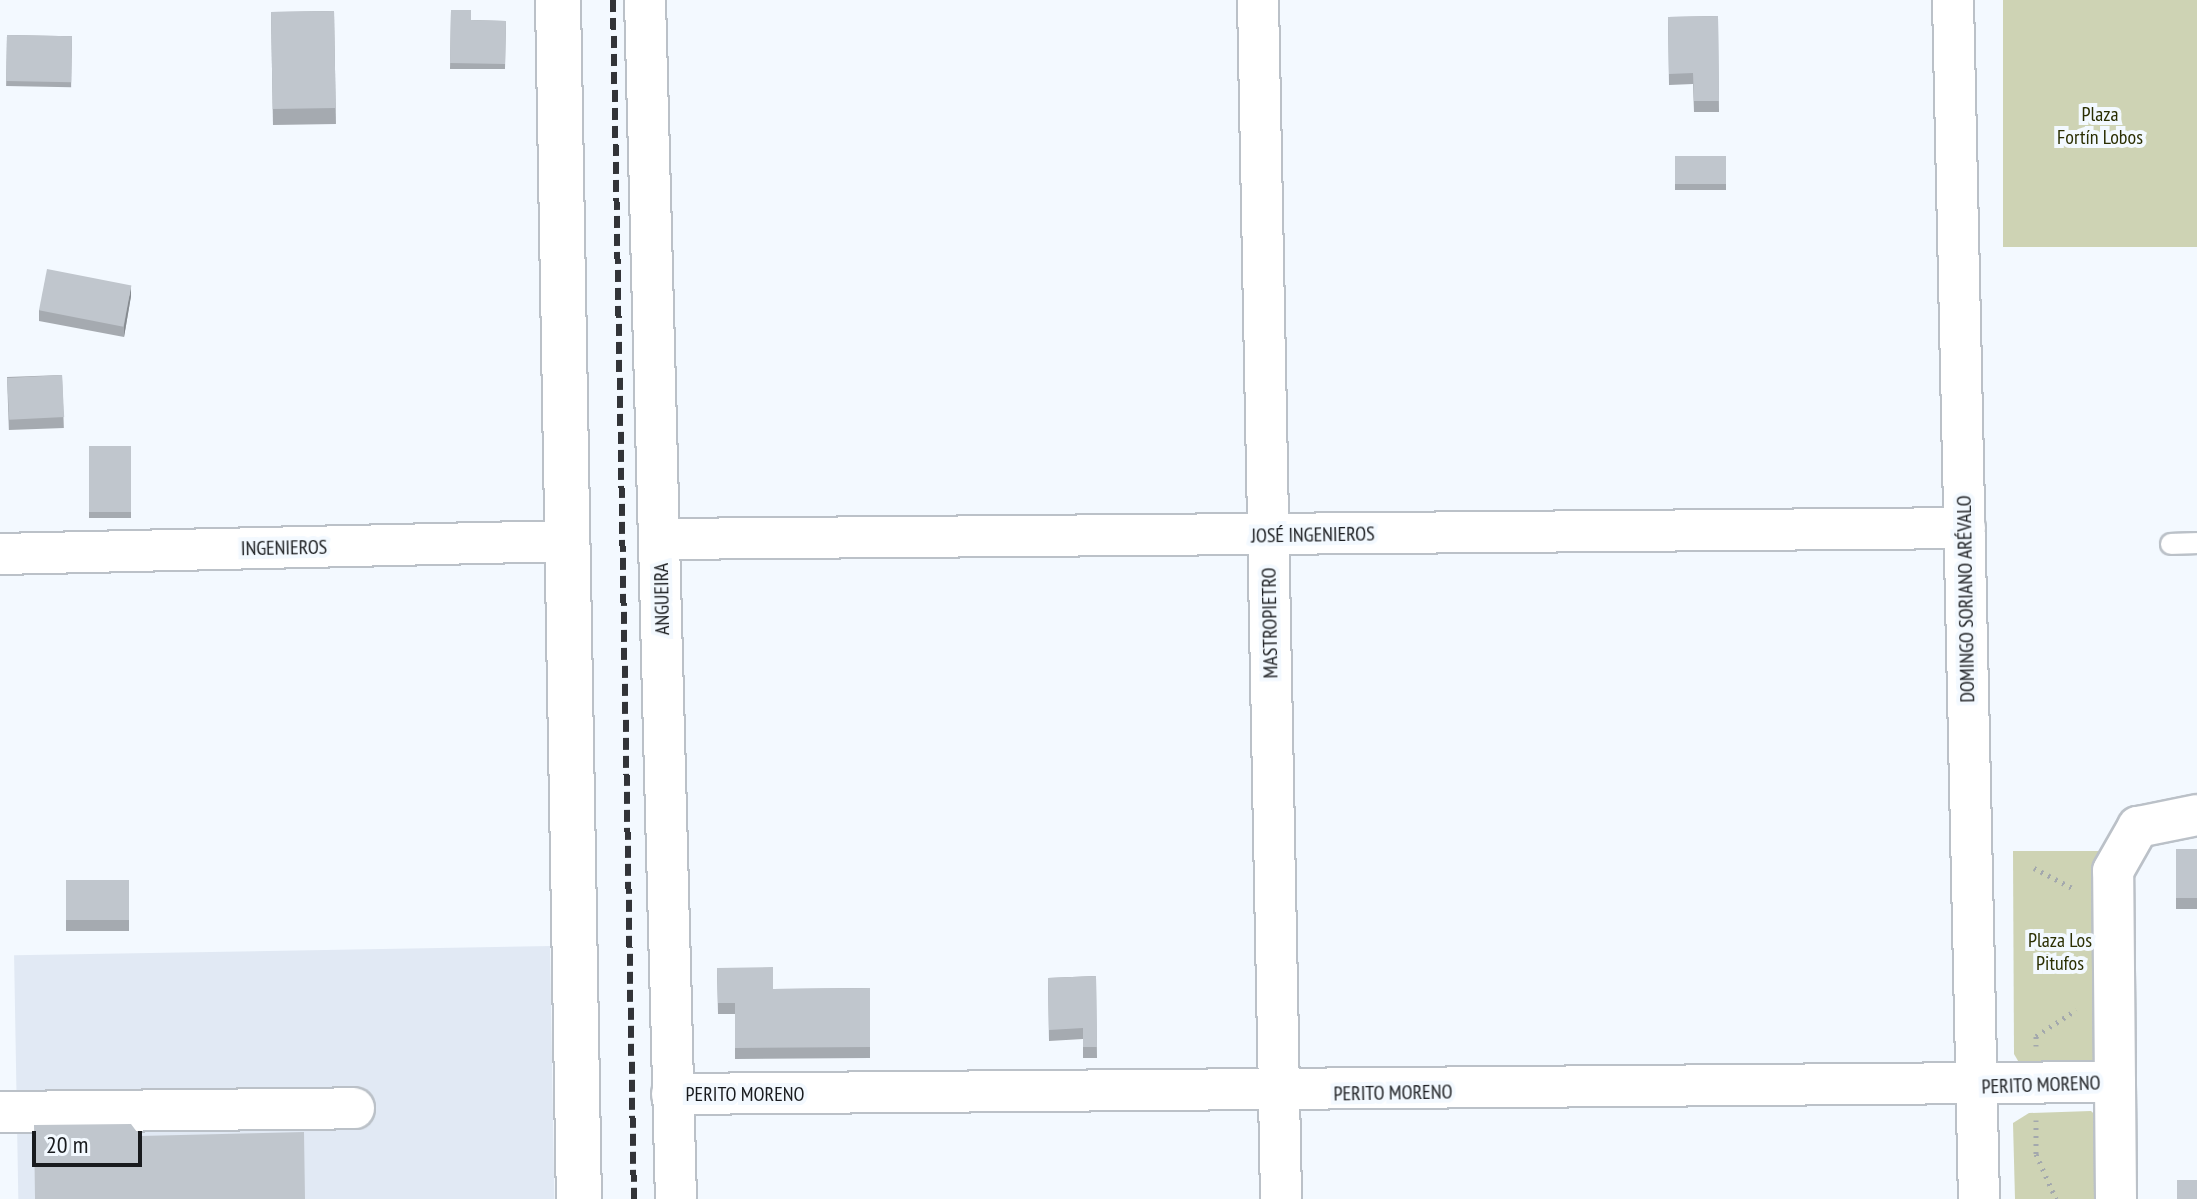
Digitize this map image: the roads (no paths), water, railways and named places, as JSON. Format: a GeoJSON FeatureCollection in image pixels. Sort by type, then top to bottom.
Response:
{"type":"FeatureCollection","features":[{"type":"Feature","properties":{"kind":"street"},"geometry":{"type":"LineString","coordinates":[[558,0],[579,1199]]}},
{"type":"Feature","properties":{"kind":"street","name":"ANGUEIRA"},"geometry":{"type":"LineString","coordinates":[[645,0],[676,1199]]}},
{"type":"Feature","properties":{"kind":"street","name":"MASTROPIETRO"},"geometry":{"type":"LineString","coordinates":[[1258,0],[1281,1199]]}},
{"type":"Feature","properties":{"kind":"street","name":"DOMINGO SORIANO ARÉVALO"},"geometry":{"type":"LineString","coordinates":[[1953,0],[1979,1199]]}},
{"type":"Feature","properties":{"kind":"street","name":"JOSÉ INGENIEROS"},"geometry":{"type":"LineString","coordinates":[[661,539],[1965,528]]}},
{"type":"Feature","properties":{"kind":"street","name":"INGENIEROS"},"geometry":{"type":"LineString","coordinates":[[0,554],[569,541]]}},
{"type":"Feature","properties":{"kind":"street"},"geometry":{"type":"LineString","coordinates":[[2116,1199],[2113,871],[2138,827],[2197,815]]}},
{"type":"Feature","properties":{"kind":"street","name":"PERITO MORENO"},"geometry":{"type":"LineString","coordinates":[[672,1094],[1279,1094],[1977,1087],[2115,1082]]}},
{"type":"Feature","properties":{"kind":"street"},"geometry":{"type":"LineString","coordinates":[[0,1112],[354,1108]]}},
{"type":"Feature","properties":{"kind":"lane"},"geometry":{"type":"LineString","coordinates":[[2171,544],[2197,543]]}},
{"type":"Feature","properties":{"kind":"railway"},"geometry":{"type":"LineString","coordinates":[[613,0],[634,1199]]}},
{"type":"Feature","properties":{"kind":"park label","name":"Plaza Fortín Lobos"},"geometry":{"type":"Point","coordinates":[2100,126]}},
{"type":"Feature","properties":{"kind":"park label","name":"Plaza Los Pitufos"},"geometry":{"type":"Point","coordinates":[2060,952]}}]}
